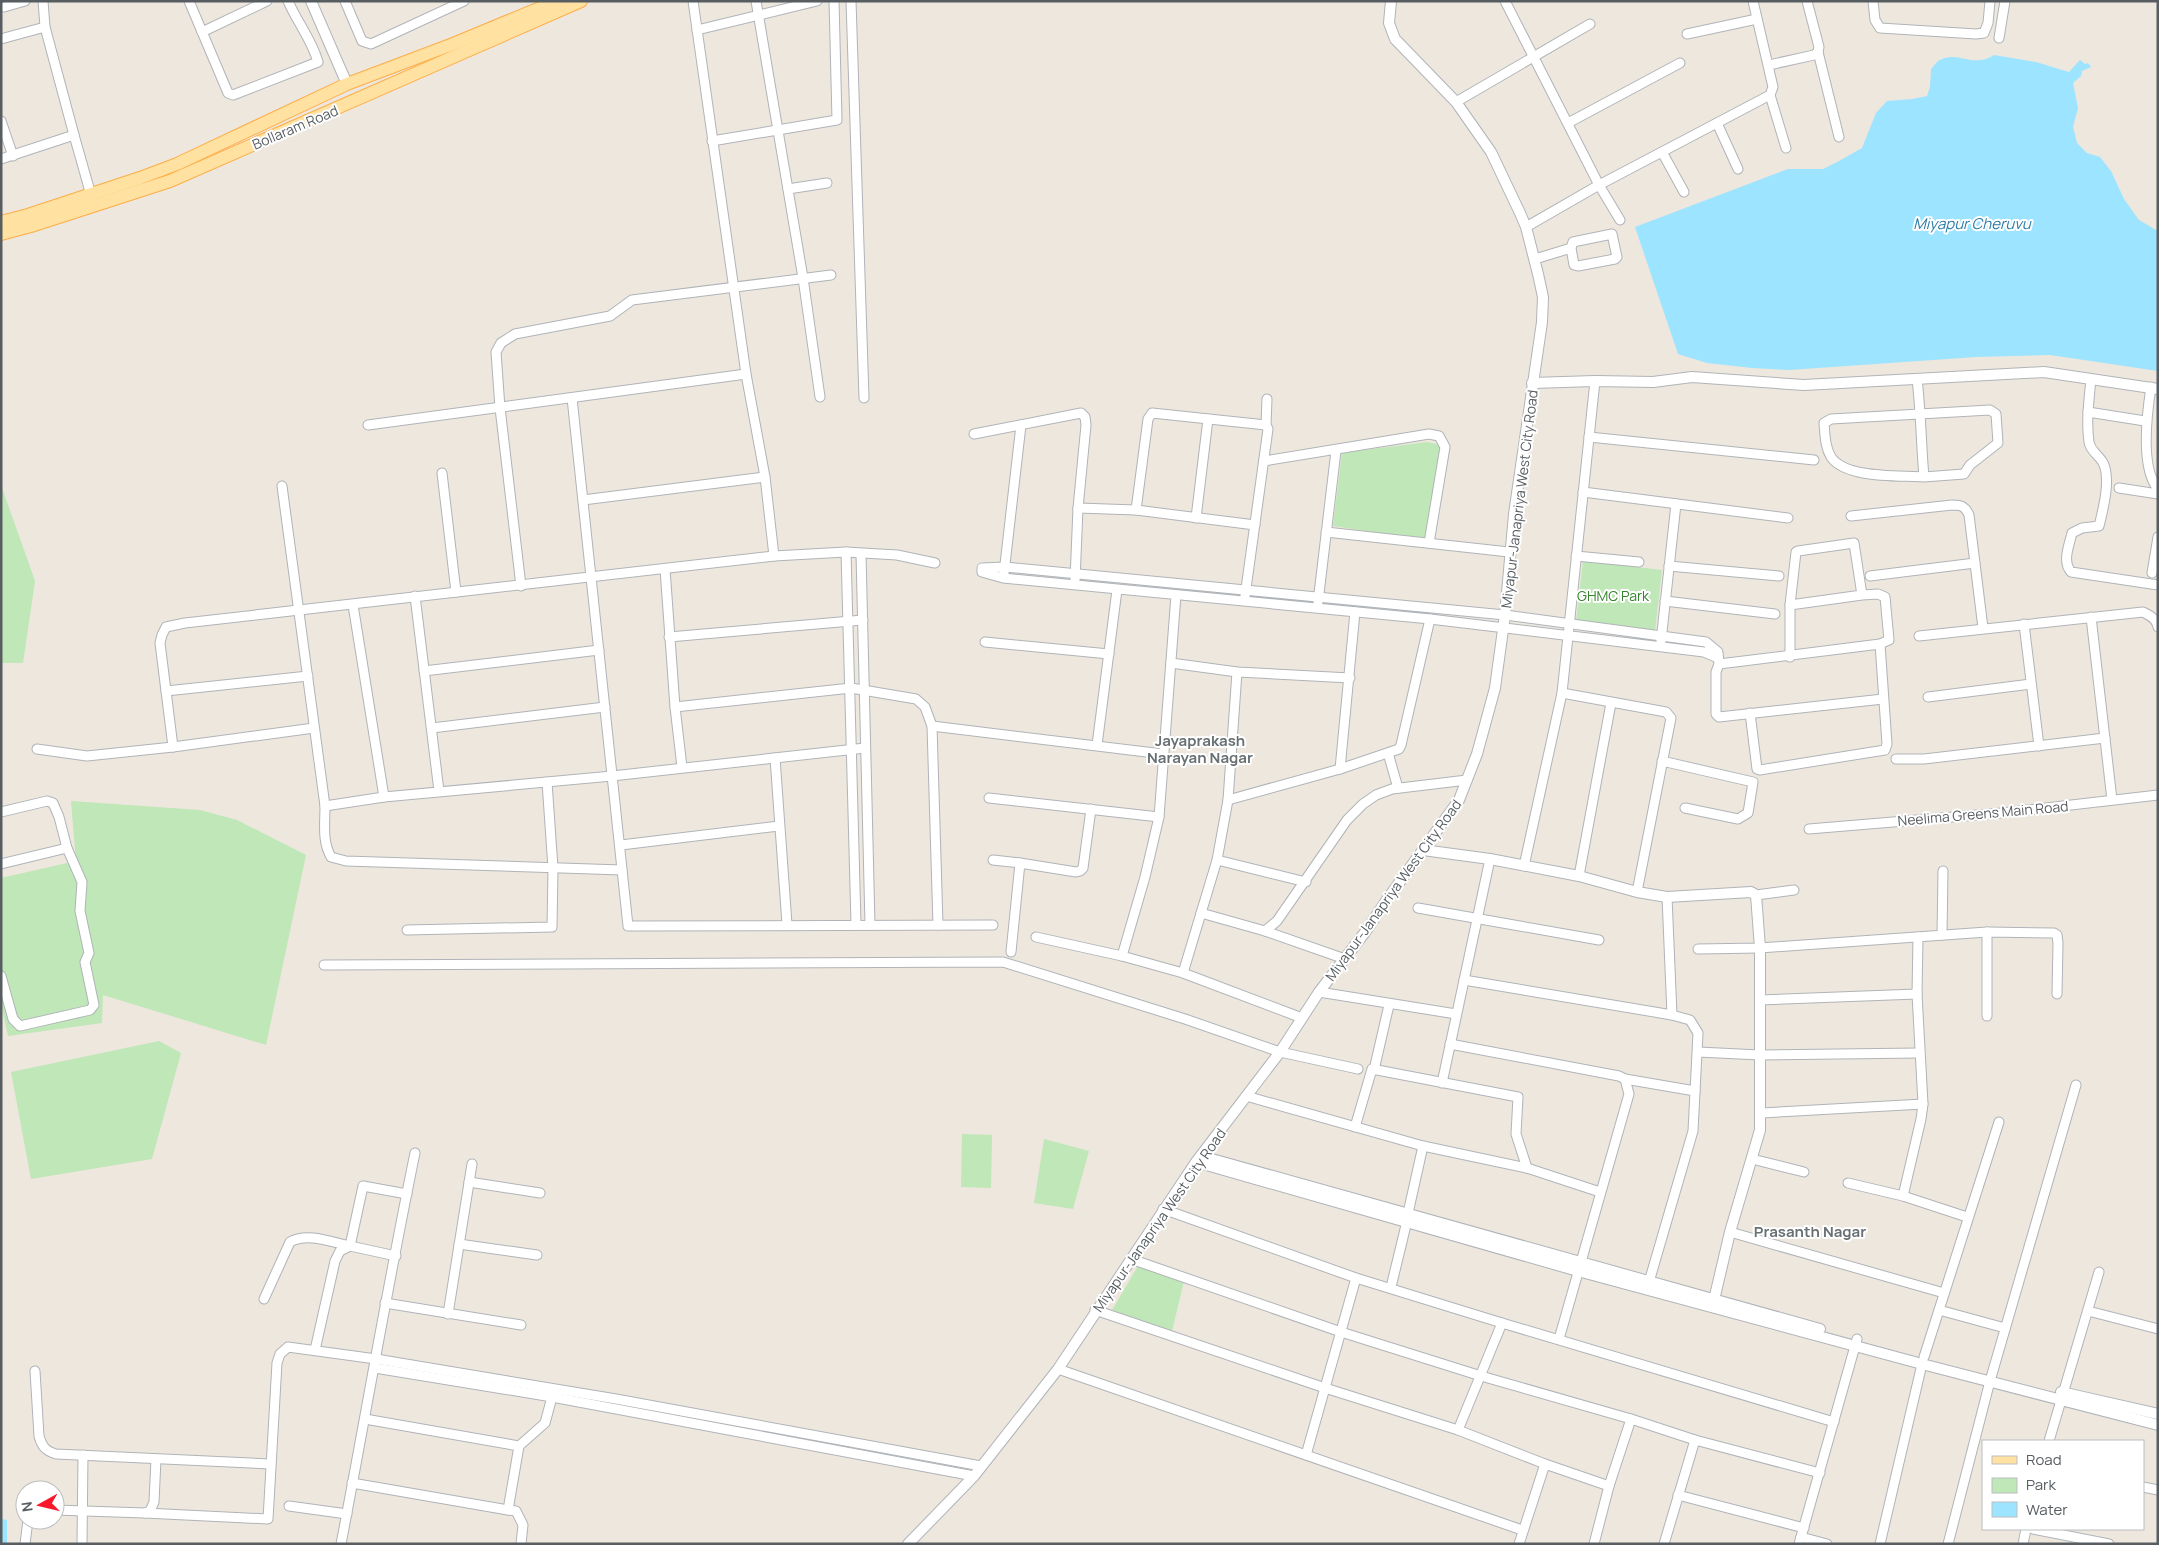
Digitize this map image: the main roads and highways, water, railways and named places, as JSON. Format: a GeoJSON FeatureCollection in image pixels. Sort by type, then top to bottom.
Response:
{"type":"FeatureCollection","features":[{"type":"Feature","properties":{"kind":"main road","name":"Bollaram Road"},"geometry":{"type":"LineString","coordinates":[[1,222],[91,195],[177,164],[346,84],[453,44],[557,1]]}},
{"type":"Feature","properties":{"kind":"main road","name":"Bollaram Road"},"geometry":{"type":"LineString","coordinates":[[1,234],[170,181],[581,1]]}},
{"type":"Feature","properties":{"kind":"water","name":"Miyapur Cheruvu"},"geometry":{"type":"Polygon","coordinates":[[[1994,55],[2036,62],[2069,72],[2080,60],[2085,64],[2088,63],[2091,67],[2082,71],[2081,76],[2073,83],[2078,108],[2073,127],[2077,143],[2087,153],[2100,157],[2111,171],[2124,199],[2139,220],[2158,231],[2158,371],[2050,355],[1976,357],[1789,370],[1707,363],[1678,354],[1635,227],[1788,169],[1823,169],[1862,148],[1876,113],[1887,101],[1927,96],[1930,87],[1931,69],[1939,61],[1946,57],[1980,60],[1994,55]]]}},
{"type":"Feature","properties":{"kind":"water"},"geometry":{"type":"Polygon","coordinates":[[[1,1519],[7,1520],[7,1544],[1,1544],[1,1519]]]}},
{"type":"Feature","properties":{"kind":"district","name":"Jayaprakash Narayan Nagar"},"geometry":{"type":"Point","coordinates":[1200,748]}},
{"type":"Feature","properties":{"kind":"district","name":"Prasanth Nagar"},"geometry":{"type":"Point","coordinates":[1810,1231]}},
{"type":"Feature","properties":{"kind":"park label","name":"GHMC Park"},"geometry":{"type":"Point","coordinates":[1613,595]}}]}
